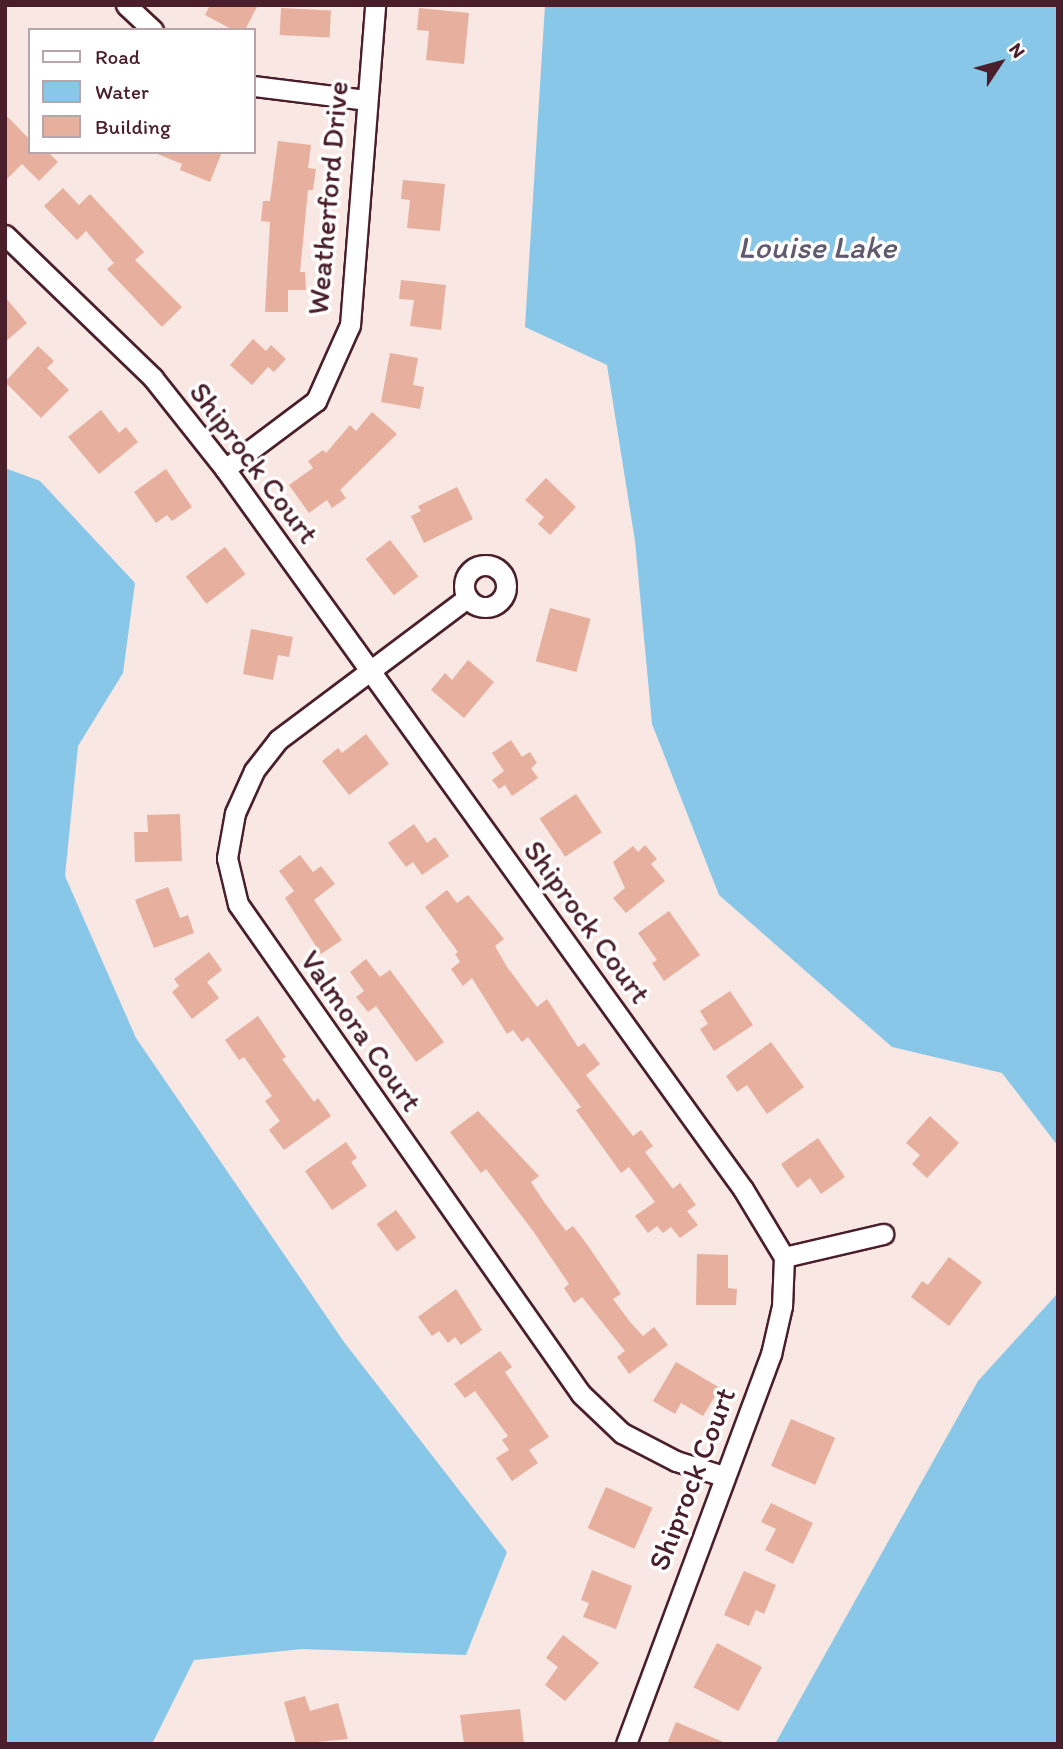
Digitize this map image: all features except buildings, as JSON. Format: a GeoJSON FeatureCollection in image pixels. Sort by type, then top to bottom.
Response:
{"type":"FeatureCollection","features":[{"type":"Feature","properties":{"kind":"street"},"geometry":{"type":"LineString","coordinates":[[126,5],[151,28]]}},
{"type":"Feature","properties":{"kind":"street","name":"Weatherford Drive"},"geometry":{"type":"LineString","coordinates":[[225,469],[316,401],[334,369],[350,325],[375,5]]}},
{"type":"Feature","properties":{"kind":"street"},"geometry":{"type":"LineString","coordinates":[[256,86],[366,100]]}},
{"type":"Feature","properties":{"kind":"street","name":"Shiprock Court"},"geometry":{"type":"LineString","coordinates":[[5,234],[153,378],[225,469],[743,1189],[784,1257],[782,1306],[771,1354],[723,1476],[626,1744]]}},
{"type":"Feature","properties":{"kind":"street","name":"Valmora Court"},"geometry":{"type":"LineString","coordinates":[[467,598],[368,669],[278,740],[254,771],[235,813],[227,858],[238,904],[581,1394],[622,1433],[676,1461],[723,1476]]}},
{"type":"Feature","properties":{"kind":"street"},"geometry":{"type":"LineString","coordinates":[[784,1257],[883,1234]]}},
{"type":"Feature","properties":{"kind":"water","name":"Louise Lake"},"geometry":{"type":"Polygon","coordinates":[[[545,5],[1058,5],[1058,1146],[1002,1073],[892,1047],[719,895],[652,724],[635,541],[607,365],[525,327],[545,5]]]}},
{"type":"Feature","properties":{"kind":"water"},"geometry":{"type":"Polygon","coordinates":[[[5,468],[40,481],[135,583],[123,673],[78,746],[65,876],[136,1038],[344,1342],[507,1552],[466,1655],[302,1649],[194,1660],[152,1744],[5,1744],[5,468]]]}},
{"type":"Feature","properties":{"kind":"water"},"geometry":{"type":"Polygon","coordinates":[[[1058,1293],[1058,1744],[775,1744],[978,1381],[1058,1293]]]}}]}
